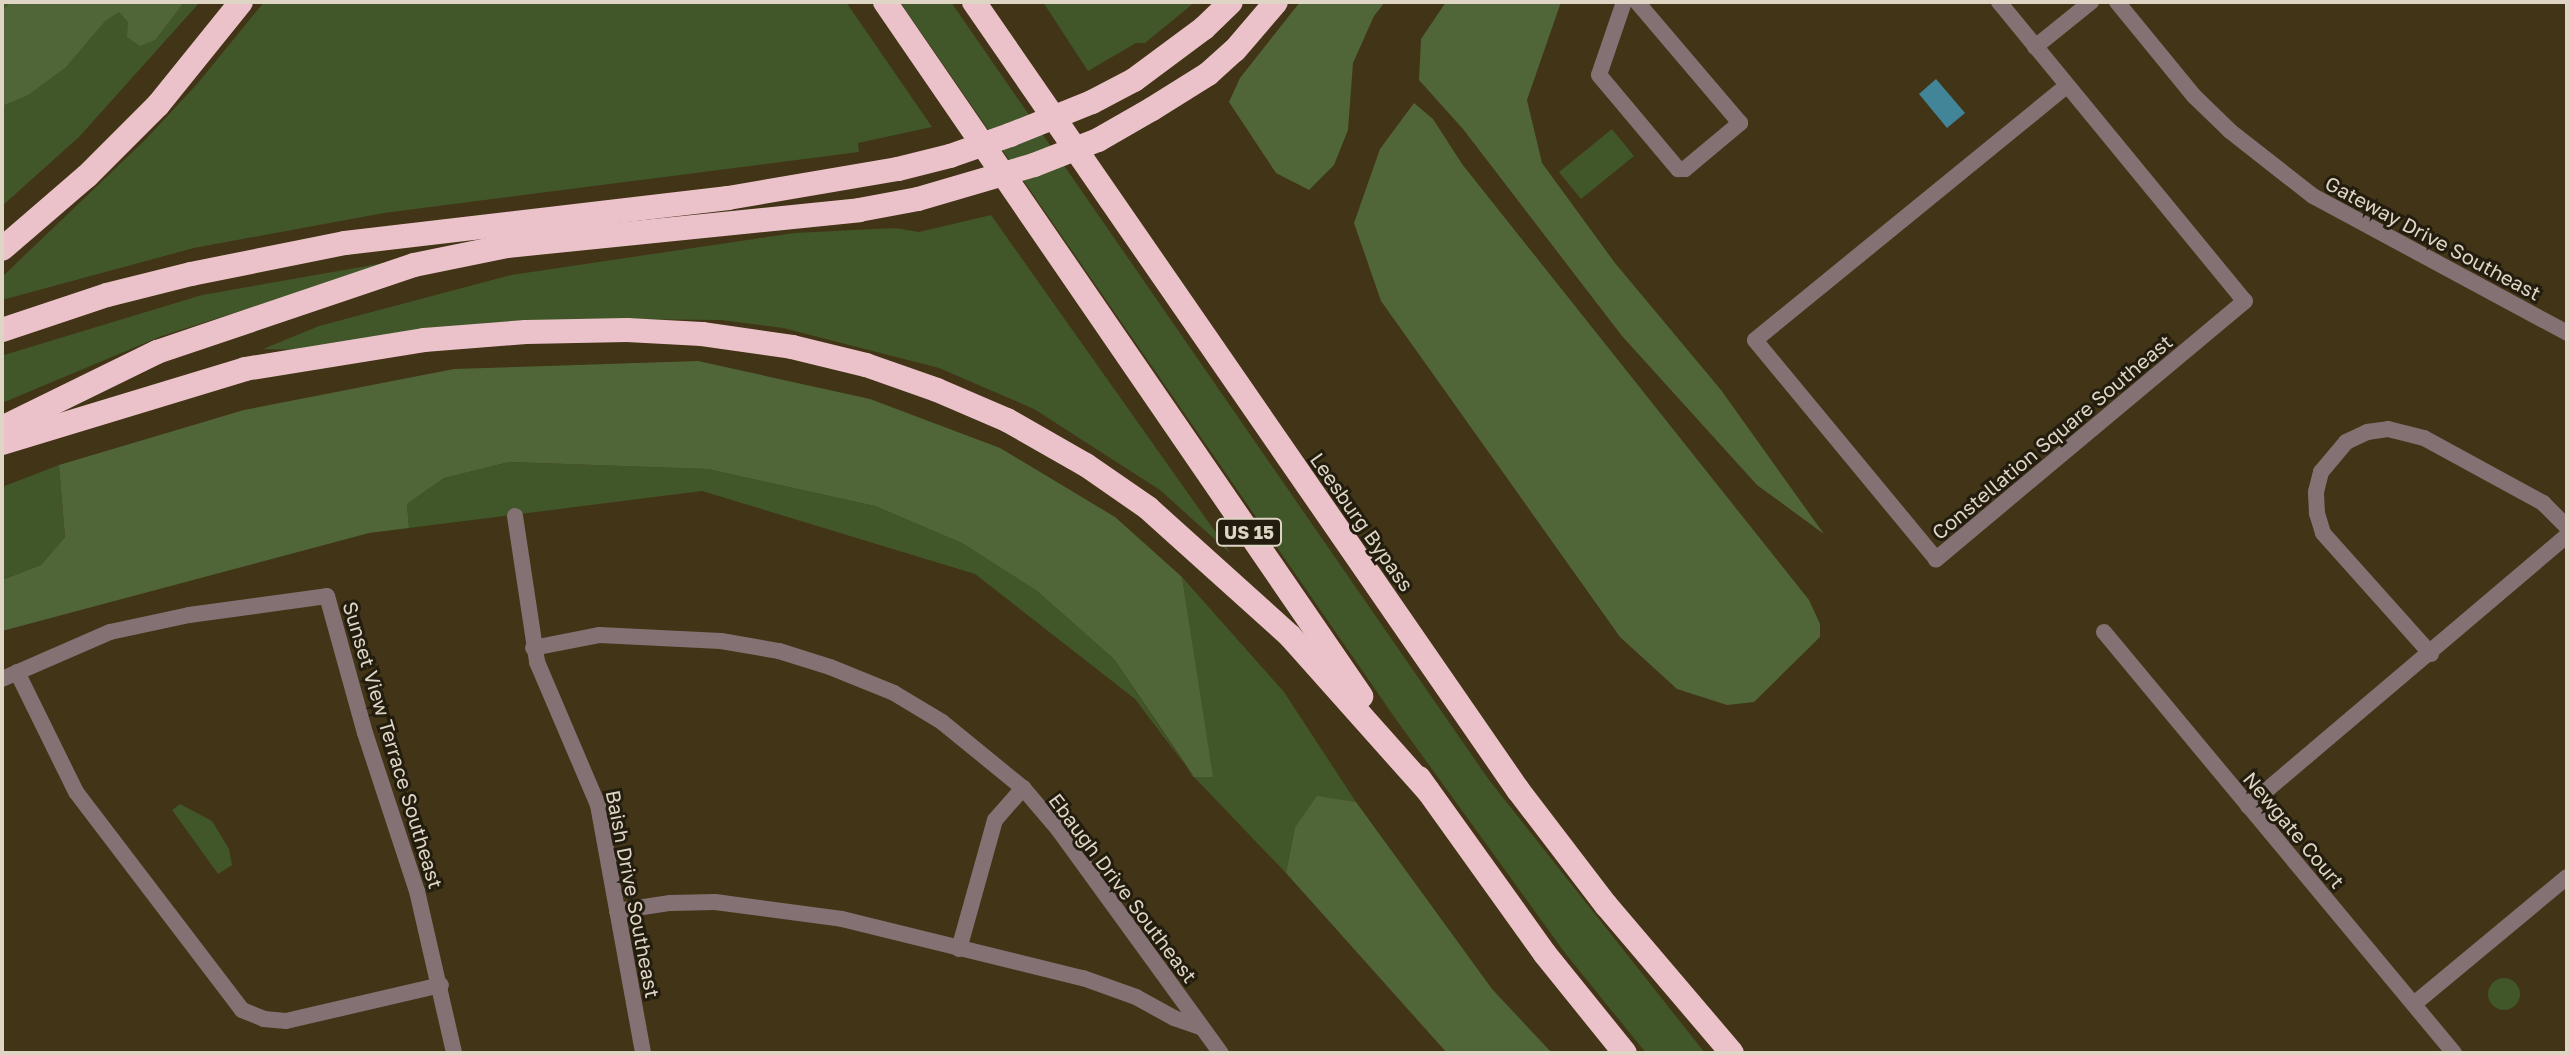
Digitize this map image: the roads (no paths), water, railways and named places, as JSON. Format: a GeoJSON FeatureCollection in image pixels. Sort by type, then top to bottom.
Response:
{"type":"FeatureCollection","features":[{"type":"Feature","properties":{"kind":"highway"},"geometry":{"type":"LineString","coordinates":[[2,249],[87,176],[158,105],[241,2]]}},
{"type":"Feature","properties":{"kind":"highway","name":"US 15"},"geometry":{"type":"LineString","coordinates":[[885,2],[1428,791],[1545,954],[1625,1053]]}},
{"type":"Feature","properties":{"kind":"highway","name":"Leesburg Bypass"},"geometry":{"type":"LineString","coordinates":[[974,2],[1518,790],[1606,905],[1732,1053]]}},
{"type":"Feature","properties":{"kind":"highway"},"geometry":{"type":"LineString","coordinates":[[2,330],[107,295],[191,274],[345,243],[728,198],[898,169],[950,156],[1092,102],[1134,80],[1194,37],[1231,2]]}},
{"type":"Feature","properties":{"kind":"highway"},"geometry":{"type":"LineString","coordinates":[[2,428],[157,352],[414,265],[507,246],[859,210],[918,199],[1034,165],[1098,140],[1208,74],[1235,50],[1276,2]]}},
{"type":"Feature","properties":{"kind":"highway"},"geometry":{"type":"LineString","coordinates":[[2,443],[245,369],[424,340],[526,332],[627,330],[748,339],[822,354],[937,390],[1007,420],[1086,465],[1148,508],[1290,636],[1428,791]]}},
{"type":"Feature","properties":{"kind":"street"},"geometry":{"type":"LineString","coordinates":[[1624,2],[1599,75],[1678,169],[1685,169],[1740,123],[1637,2]]}},
{"type":"Feature","properties":{"kind":"street","name":"Constellation Square Southeast"},"geometry":{"type":"LineString","coordinates":[[1999,2],[2245,301],[1936,559],[1755,340],[2066,86]]}},
{"type":"Feature","properties":{"kind":"street"},"geometry":{"type":"LineString","coordinates":[[2035,47],[2091,2]]}},
{"type":"Feature","properties":{"kind":"street","name":"Gateway Drive Southeast"},"geometry":{"type":"LineString","coordinates":[[2117,2],[2194,96],[2230,131],[2313,196],[2567,333]]}},
{"type":"Feature","properties":{"kind":"street"},"geometry":{"type":"LineString","coordinates":[[2431,654],[2323,533],[2317,513],[2316,492],[2321,472],[2346,442],[2367,432],[2388,429],[2424,438],[2543,503],[2567,527]]}},
{"type":"Feature","properties":{"kind":"street","name":"Baish Drive Southeast"},"geometry":{"type":"LineString","coordinates":[[515,516],[533,648],[598,805],[643,1053]]}},
{"type":"Feature","properties":{"kind":"street"},"geometry":{"type":"LineString","coordinates":[[2248,806],[2431,654],[2567,535]]}},
{"type":"Feature","properties":{"kind":"street","name":"Sunset View Terrace Southeast"},"geometry":{"type":"LineString","coordinates":[[441,985],[286,1021],[264,1019],[242,1010],[225,993],[178,923],[76,792],[9,676],[110,632],[189,615],[327,596],[365,733],[417,891],[441,985],[454,1053]]}},
{"type":"Feature","properties":{"kind":"street","name":"Newgate Court"},"geometry":{"type":"LineString","coordinates":[[2104,632],[2454,1053]]}},
{"type":"Feature","properties":{"kind":"street","name":"Ebaugh Drive Southeast"},"geometry":{"type":"LineString","coordinates":[[533,648],[599,635],[721,641],[779,651],[830,667],[894,693],[942,722],[1023,788],[1058,829],[1221,1053]]}},
{"type":"Feature","properties":{"kind":"street"},"geometry":{"type":"LineString","coordinates":[[959,949],[995,820],[1023,788]]}},
{"type":"Feature","properties":{"kind":"street"},"geometry":{"type":"LineString","coordinates":[[2414,1004],[2567,877]]}},
{"type":"Feature","properties":{"kind":"street"},"geometry":{"type":"LineString","coordinates":[[617,911],[670,903],[750,906],[842,919],[1083,978],[1136,997],[1174,1018],[1200,1027]]}},
{"type":"Feature","properties":{"kind":"water"},"geometry":{"type":"Polygon","coordinates":[[[1936,79],[1965,113],[1947,128],[1919,94],[1936,79]]]}}]}
